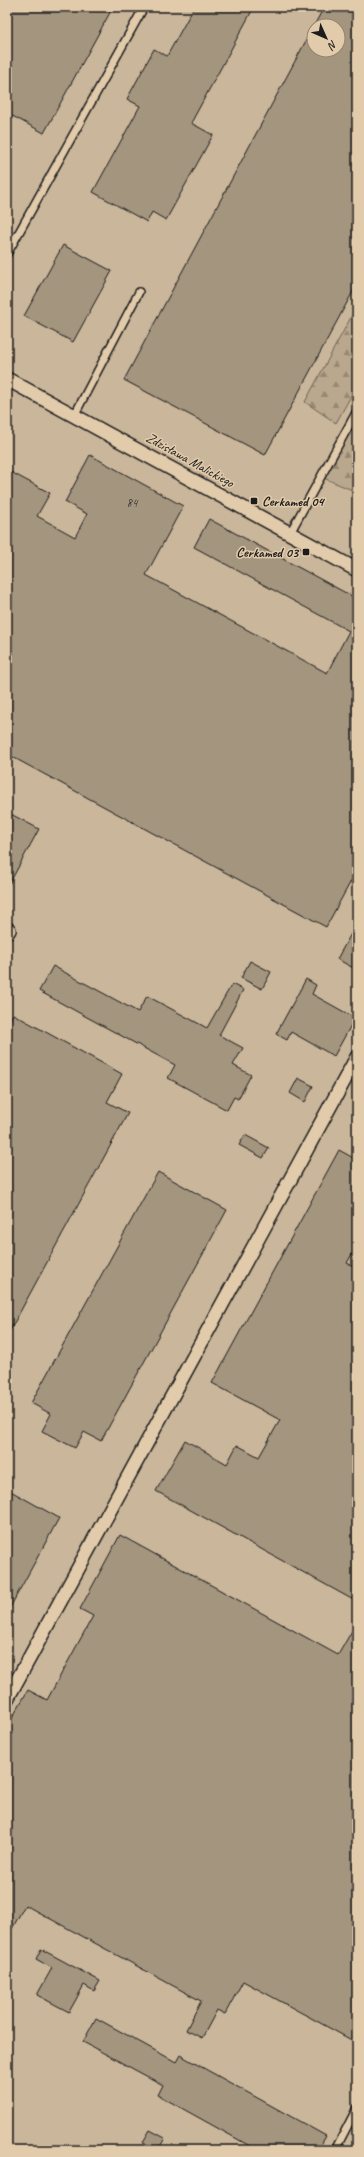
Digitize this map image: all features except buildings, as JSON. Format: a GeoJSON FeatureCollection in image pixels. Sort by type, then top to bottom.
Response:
{"type":"FeatureCollection","features":[{"type":"Feature","properties":{"kind":"street","name":"Zdzisława Malickiego"},"geometry":{"type":"LineString","coordinates":[[7,379],[357,570]]}},
{"type":"Feature","properties":{"kind":"street"},"geometry":{"type":"LineString","coordinates":[[7,929],[9,930],[7,933]]}},
{"type":"Feature","properties":{"kind":"street"},"geometry":{"type":"LineString","coordinates":[[7,1698],[357,1057]]}},
{"type":"Feature","properties":{"kind":"lane"},"geometry":{"type":"LineString","coordinates":[[7,254],[144,7]]}},
{"type":"Feature","properties":{"kind":"lane"},"geometry":{"type":"LineString","coordinates":[[74,416],[139,292]]}},
{"type":"Feature","properties":{"kind":"lane"},"geometry":{"type":"LineString","coordinates":[[290,533],[357,411]]}},
{"type":"Feature","properties":{"kind":"lane"},"geometry":{"type":"LineString","coordinates":[[335,2150],[357,2108]]}},
{"type":"Feature","properties":{"kind":"shaded area"},"geometry":{"type":"Polygon","coordinates":[[[7,7],[357,7],[357,2150],[7,2150],[7,7]]]}},
{"type":"Feature","properties":{"kind":"green space"},"geometry":{"type":"Polygon","coordinates":[[[357,306],[357,385],[336,423],[305,402],[357,306]]]}},
{"type":"Feature","properties":{"kind":"green space"},"geometry":{"type":"Polygon","coordinates":[[[357,421],[357,492],[321,477],[357,421]]]}},
{"type":"Feature","properties":{"kind":"place","name":"Cerkamed 04"},"geometry":{"type":"Point","coordinates":[254,501]}},
{"type":"Feature","properties":{"kind":"place","name":"Cerkamed 03"},"geometry":{"type":"Point","coordinates":[306,552]}}]}
